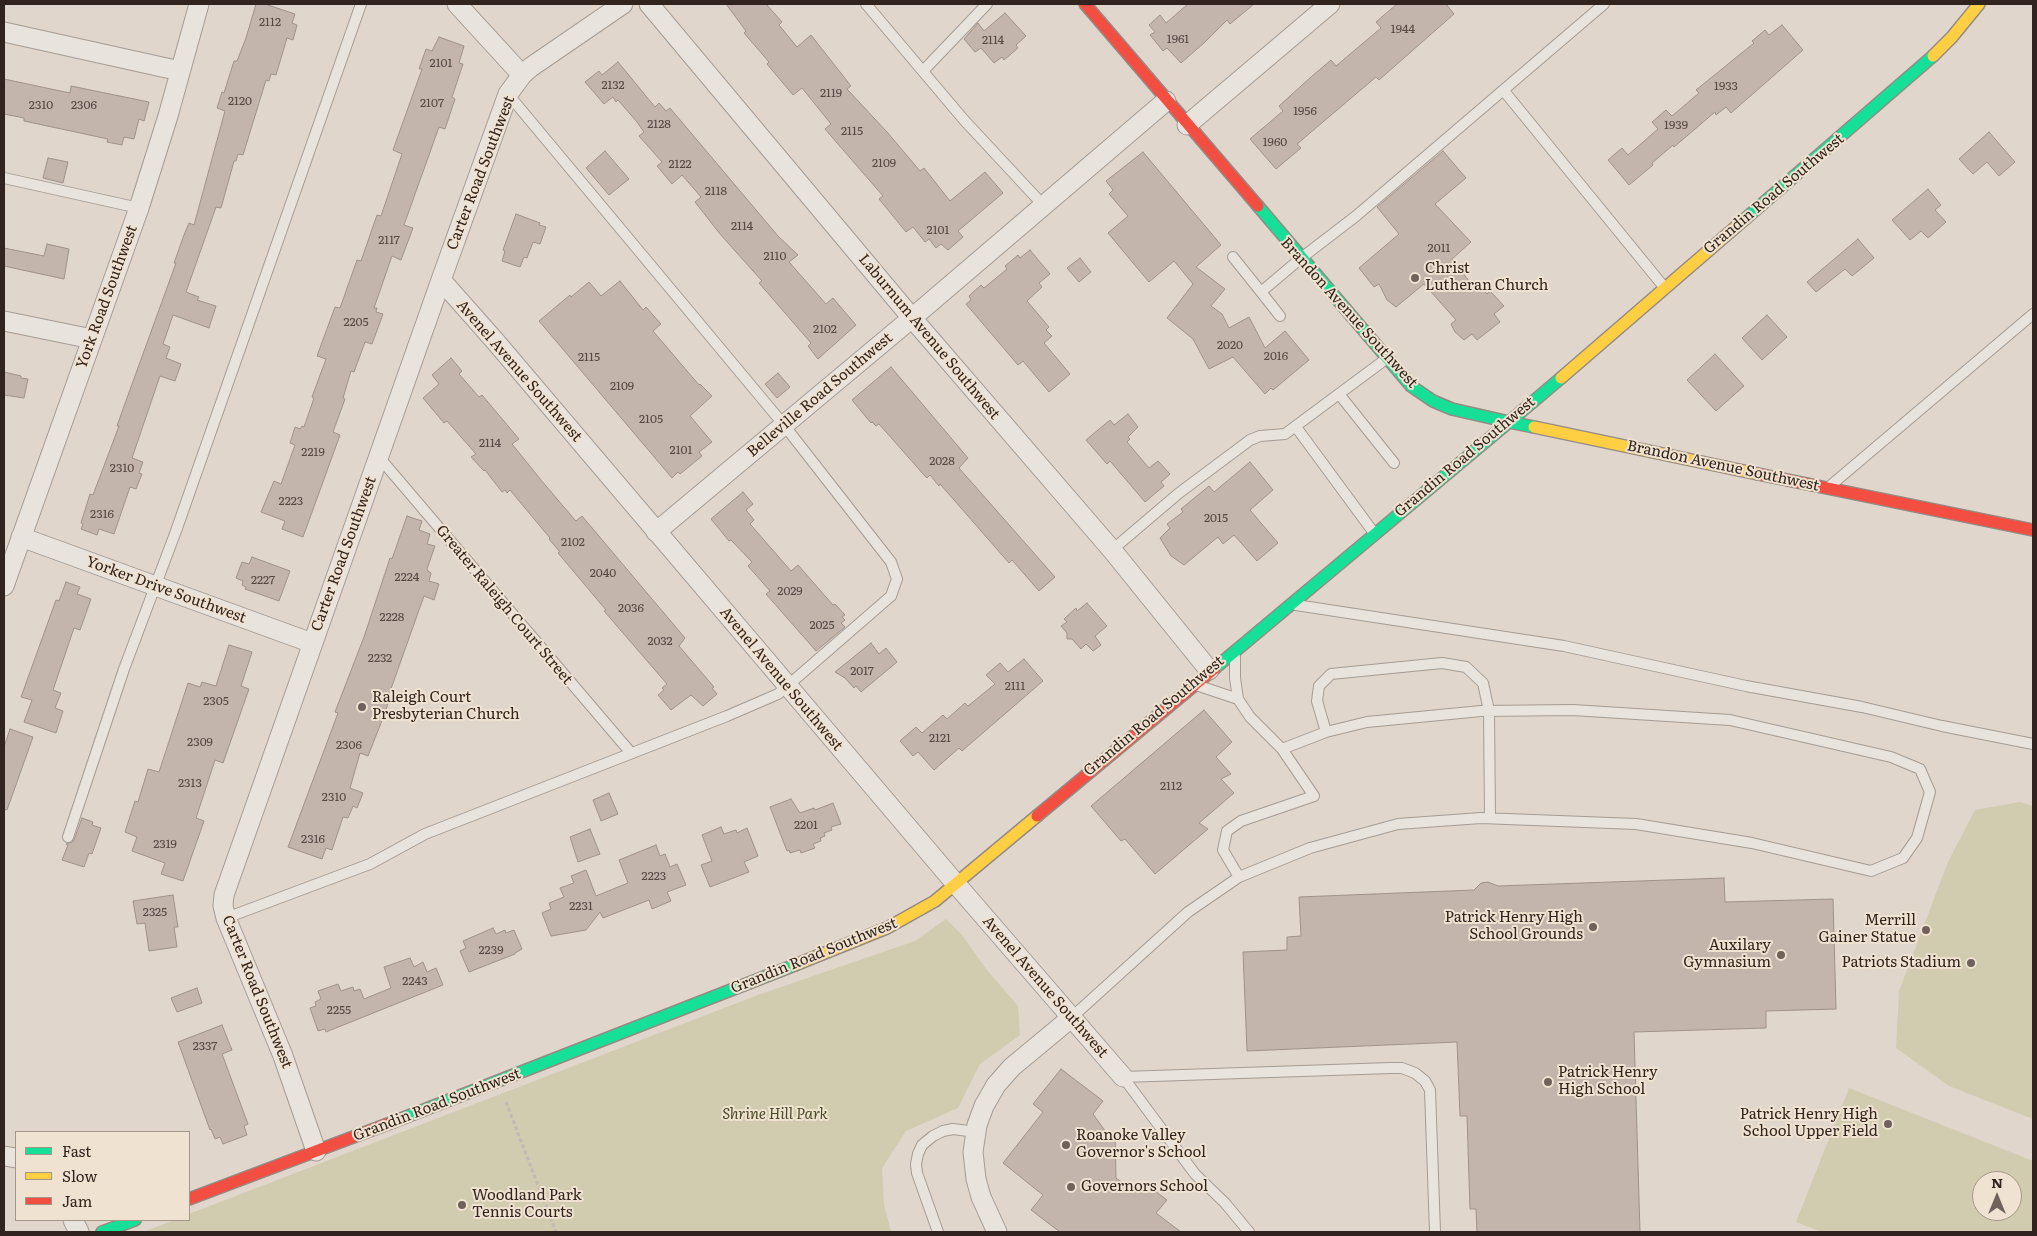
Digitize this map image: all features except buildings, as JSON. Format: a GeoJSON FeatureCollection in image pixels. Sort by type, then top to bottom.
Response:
{"type":"FeatureCollection","features":[{"type":"Feature","properties":{"kind":"main road","name":"Brandon Avenue Southwest"},"geometry":{"type":"LineString","coordinates":[[1085,4],[1411,386],[1433,401],[1452,409],[1509,422],[2033,530]]}},
{"type":"Feature","properties":{"kind":"main road","name":"Grandin Road Southwest"},"geometry":{"type":"LineString","coordinates":[[190,1199],[498,1082],[887,928],[935,900],[1509,422],[1918,70],[1952,37],[1980,4]]}},
{"type":"Feature","properties":{"kind":"main road"},"geometry":{"type":"LineString","coordinates":[[102,1232],[132,1221]]}},
{"type":"Feature","properties":{"kind":"street","name":"York Road Southwest"},"geometry":{"type":"LineString","coordinates":[[4,586],[139,208],[199,4]]}},
{"type":"Feature","properties":{"kind":"street"},"geometry":{"type":"LineString","coordinates":[[457,4],[522,75]]}},
{"type":"Feature","properties":{"kind":"street","name":"Carter Road Southwest"},"geometry":{"type":"LineString","coordinates":[[316,1151],[283,1056],[226,918],[223,906],[224,895],[378,456],[508,94],[522,75],[623,4]]}},
{"type":"Feature","properties":{"kind":"street","name":"Laburnum Avenue Southwest"},"geometry":{"type":"LineString","coordinates":[[649,4],[912,318],[1112,550],[1209,670]]}},
{"type":"Feature","properties":{"kind":"street"},"geometry":{"type":"LineString","coordinates":[[1187,125],[1330,4]]}},
{"type":"Feature","properties":{"kind":"street"},"geometry":{"type":"LineString","coordinates":[[4,32],[180,71]]}},
{"type":"Feature","properties":{"kind":"street","name":"Belleville Road Southwest"},"geometry":{"type":"LineString","coordinates":[[656,532],[912,318],[1166,101]]}},
{"type":"Feature","properties":{"kind":"street","name":"Avenel Avenue Southwest"},"geometry":{"type":"LineString","coordinates":[[441,280],[495,341],[787,687],[1123,1077]]}},
{"type":"Feature","properties":{"kind":"street"},"geometry":{"type":"LineString","coordinates":[[4,320],[92,339]]}},
{"type":"Feature","properties":{"kind":"street","name":"Yorker Drive Southwest"},"geometry":{"type":"LineString","coordinates":[[21,537],[312,643]]}},
{"type":"Feature","properties":{"kind":"street"},"geometry":{"type":"LineString","coordinates":[[997,1232],[981,1197],[976,1179],[973,1152],[976,1132],[984,1106],[996,1085],[1012,1067],[1071,1018]]}},
{"type":"Feature","properties":{"kind":"lane"},"geometry":{"type":"LineString","coordinates":[[68,837],[124,669],[176,530],[361,4]]}},
{"type":"Feature","properties":{"kind":"lane"},"geometry":{"type":"LineString","coordinates":[[866,4],[971,127],[1044,206]]}},
{"type":"Feature","properties":{"kind":"lane"},"geometry":{"type":"LineString","coordinates":[[923,72],[987,4]]}},
{"type":"Feature","properties":{"kind":"lane"},"geometry":{"type":"LineString","coordinates":[[1261,292],[1300,258],[1356,216],[1604,4]]}},
{"type":"Feature","properties":{"kind":"lane"},"geometry":{"type":"LineString","coordinates":[[1504,91],[1664,287]]}},
{"type":"Feature","properties":{"kind":"lane"},"geometry":{"type":"LineString","coordinates":[[226,918],[370,864],[425,834],[727,716],[778,694],[891,596],[897,579],[891,562],[784,425],[508,94]]}},
{"type":"Feature","properties":{"kind":"lane"},"geometry":{"type":"LineString","coordinates":[[4,178],[139,208]]}},
{"type":"Feature","properties":{"kind":"lane"},"geometry":{"type":"LineString","coordinates":[[1233,257],[1280,316]]}},
{"type":"Feature","properties":{"kind":"lane"},"geometry":{"type":"LineString","coordinates":[[1828,488],[2033,314]]}},
{"type":"Feature","properties":{"kind":"lane"},"geometry":{"type":"LineString","coordinates":[[1112,550],[1179,494],[1250,440],[1260,436],[1285,434],[1387,358]]}},
{"type":"Feature","properties":{"kind":"lane"},"geometry":{"type":"LineString","coordinates":[[1339,394],[1394,463]]}},
{"type":"Feature","properties":{"kind":"lane"},"geometry":{"type":"LineString","coordinates":[[1296,427],[1374,533]]}},
{"type":"Feature","properties":{"kind":"lane","name":"Greater Raleigh Court Street"},"geometry":{"type":"LineString","coordinates":[[378,456],[631,753]]}},
{"type":"Feature","properties":{"kind":"lane"},"geometry":{"type":"LineString","coordinates":[[1290,604],[1564,646],[1746,686],[1862,707],[1942,726],[2033,744]]}},
{"type":"Feature","properties":{"kind":"lane"},"geometry":{"type":"LineString","coordinates":[[1235,649],[1235,678],[1238,699],[1250,717],[1282,749],[1314,796],[1241,821],[1227,831],[1223,850],[1239,877]]}},
{"type":"Feature","properties":{"kind":"lane"},"geometry":{"type":"LineString","coordinates":[[1326,732],[1317,701],[1319,686],[1331,674],[1442,663],[1466,667],[1484,683],[1488,711],[1490,818]]}},
{"type":"Feature","properties":{"kind":"lane"},"geometry":{"type":"LineString","coordinates":[[1193,684],[1238,699]]}},
{"type":"Feature","properties":{"kind":"lane"},"geometry":{"type":"LineString","coordinates":[[1071,1018],[1188,912],[1239,877],[1310,848],[1398,824],[1490,818],[1636,824],[1752,843],[1871,871],[1903,858],[1917,838],[1930,792],[1920,769],[1892,757],[1730,720],[1573,710],[1488,711],[1367,722],[1326,732],[1282,749]]}},
{"type":"Feature","properties":{"kind":"lane"},"geometry":{"type":"LineString","coordinates":[[1123,1077],[1391,1068],[1402,1068],[1415,1073],[1425,1081],[1430,1090],[1435,1232]]}},
{"type":"Feature","properties":{"kind":"lane"},"geometry":{"type":"LineString","coordinates":[[1123,1077],[1195,1174],[1225,1204],[1249,1232]]}},
{"type":"Feature","properties":{"kind":"lane"},"geometry":{"type":"LineString","coordinates":[[938,1232],[917,1174],[918,1154],[922,1145],[943,1131],[953,1129],[976,1132]]}},
{"type":"Feature","properties":{"kind":"path"},"geometry":{"type":"LineString","coordinates":[[498,1082],[556,1232]]}},
{"type":"Feature","properties":{"kind":"green space","name":"Patriots Stadium"},"geometry":{"type":"Polygon","coordinates":[[[2020,802],[2033,806],[2033,1119],[1949,1086],[1896,1048],[1899,991],[1948,862],[1975,810],[2020,802]]]}},
{"type":"Feature","properties":{"kind":"green space","name":"Shrine Hill Park"},"geometry":{"type":"Polygon","coordinates":[[[946,919],[962,935],[987,970],[1018,1006],[1020,1035],[980,1064],[958,1108],[906,1131],[882,1168],[884,1204],[891,1232],[143,1232],[172,1221],[190,1221],[190,1214],[758,995],[915,941],[946,919]]]}},
{"type":"Feature","properties":{"kind":"green space","name":"Patrick Henry High School Upper Field"},"geometry":{"type":"Polygon","coordinates":[[[1849,1088],[2033,1161],[2033,1232],[1822,1232],[1796,1222],[1849,1088]]]}},
{"type":"Feature","properties":{"kind":"traffic: fast"},"geometry":{"type":"LineString","coordinates":[[1745,219],[1933,56]]}},
{"type":"Feature","properties":{"kind":"traffic: fast"},"geometry":{"type":"LineString","coordinates":[[1258,206],[1411,386],[1433,401],[1452,409],[1509,422],[1561,378]]}},
{"type":"Feature","properties":{"kind":"traffic: fast"},"geometry":{"type":"LineString","coordinates":[[1215,668],[1509,422],[1534,427]]}},
{"type":"Feature","properties":{"kind":"traffic: fast"},"geometry":{"type":"LineString","coordinates":[[393,1122],[795,965]]}},
{"type":"Feature","properties":{"kind":"traffic: fast"},"geometry":{"type":"LineString","coordinates":[[102,1232],[132,1221]]}},
{"type":"Feature","properties":{"kind":"traffic: slow"},"geometry":{"type":"LineString","coordinates":[[1933,56],[1952,37],[1979,4]]}},
{"type":"Feature","properties":{"kind":"traffic: slow"},"geometry":{"type":"LineString","coordinates":[[1561,378],[1745,219]]}},
{"type":"Feature","properties":{"kind":"traffic: slow"},"geometry":{"type":"LineString","coordinates":[[1534,427],[1758,474]]}},
{"type":"Feature","properties":{"kind":"traffic: slow"},"geometry":{"type":"LineString","coordinates":[[795,965],[887,928],[935,901],[1037,816]]}},
{"type":"Feature","properties":{"kind":"traffic: jam"},"geometry":{"type":"LineString","coordinates":[[1085,4],[1258,206]]}},
{"type":"Feature","properties":{"kind":"traffic: jam"},"geometry":{"type":"LineString","coordinates":[[1758,474],[2033,530]]}},
{"type":"Feature","properties":{"kind":"traffic: jam"},"geometry":{"type":"LineString","coordinates":[[1037,816],[1215,668]]}},
{"type":"Feature","properties":{"kind":"traffic: jam"},"geometry":{"type":"LineString","coordinates":[[190,1199],[393,1122]]}},
{"type":"Feature","properties":{"kind":"place","name":"Christ Lutheran Church"},"geometry":{"type":"Point","coordinates":[1415,278]}},
{"type":"Feature","properties":{"kind":"place","name":"Raleigh Court Presbyterian Church"},"geometry":{"type":"Point","coordinates":[362,707]}},
{"type":"Feature","properties":{"kind":"place","name":"Patrick Henry High School Grounds"},"geometry":{"type":"Point","coordinates":[1593,927]}},
{"type":"Feature","properties":{"kind":"place","name":"Merrill Gainer Statue"},"geometry":{"type":"Point","coordinates":[1926,930]}},
{"type":"Feature","properties":{"kind":"place","name":"Auxilary Gymnasium"},"geometry":{"type":"Point","coordinates":[1781,955]}},
{"type":"Feature","properties":{"kind":"place","name":"Patriots Stadium"},"geometry":{"type":"Point","coordinates":[1971,963]}},
{"type":"Feature","properties":{"kind":"place","name":"Patrick Henry High School"},"geometry":{"type":"Point","coordinates":[1548,1082]}},
{"type":"Feature","properties":{"kind":"place","name":"Patrick Henry High School Upper Field"},"geometry":{"type":"Point","coordinates":[1888,1124]}},
{"type":"Feature","properties":{"kind":"place","name":"Roanoke Valley Governor's School"},"geometry":{"type":"Point","coordinates":[1066,1145]}},
{"type":"Feature","properties":{"kind":"place","name":"Governors School"},"geometry":{"type":"Point","coordinates":[1071,1187]}},
{"type":"Feature","properties":{"kind":"place","name":"Woodland Park Tennis Courts"},"geometry":{"type":"Point","coordinates":[462,1205]}}]}
